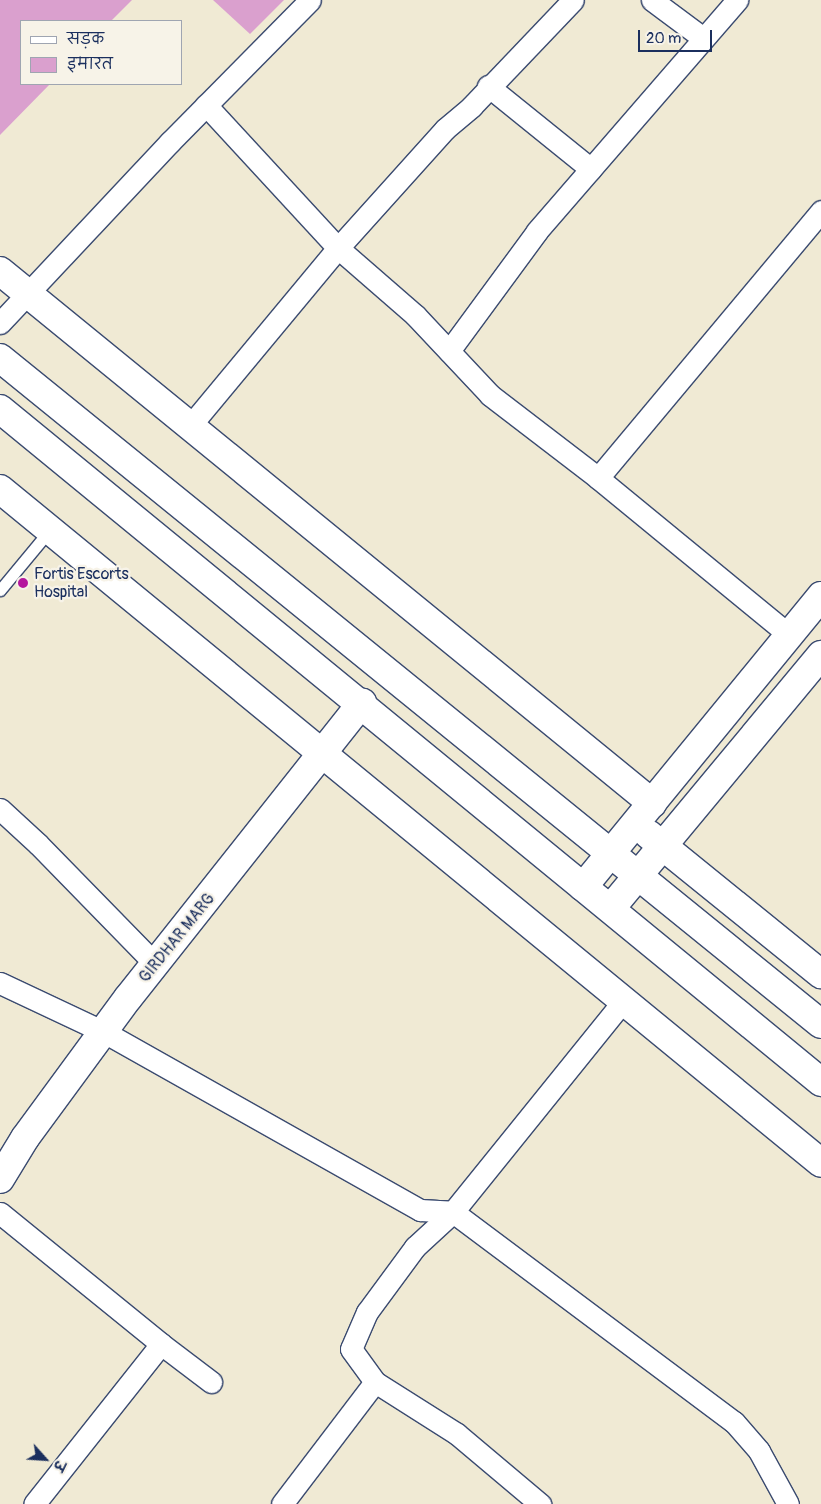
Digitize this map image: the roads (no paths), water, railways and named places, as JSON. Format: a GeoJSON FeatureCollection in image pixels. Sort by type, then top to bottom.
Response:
{"type":"FeatureCollection","features":[{"type":"Feature","properties":{"kind":"street"},"geometry":{"type":"LineString","coordinates":[[0,323],[206,105],[310,0]]}},
{"type":"Feature","properties":{"kind":"street"},"geometry":{"type":"LineString","coordinates":[[190,426],[338,248],[445,129],[472,106],[488,86],[573,0]]}},
{"type":"Feature","properties":{"kind":"street"},"geometry":{"type":"LineString","coordinates":[[652,0],[703,38]]}},
{"type":"Feature","properties":{"kind":"street"},"geometry":{"type":"LineString","coordinates":[[449,351],[537,231],[737,0]]}},
{"type":"Feature","properties":{"kind":"street"},"geometry":{"type":"LineString","coordinates":[[488,86],[591,169]]}},
{"type":"Feature","properties":{"kind":"street"},"geometry":{"type":"LineString","coordinates":[[206,105],[338,248],[416,315],[490,395],[598,478],[789,635]]}},
{"type":"Feature","properties":{"kind":"street"},"geometry":{"type":"LineString","coordinates":[[598,478],[821,211]]}},
{"type":"Feature","properties":{"kind":"street"},"geometry":{"type":"LineString","coordinates":[[0,271],[190,426],[644,813],[662,845],[821,974]]}},
{"type":"Feature","properties":{"kind":"street"},"geometry":{"type":"LineString","coordinates":[[0,358],[612,852],[821,1024]]}},
{"type":"Feature","properties":{"kind":"street"},"geometry":{"type":"LineString","coordinates":[[0,409],[362,703],[583,887],[611,908],[664,956],[821,1082]]}},
{"type":"Feature","properties":{"kind":"street"},"geometry":{"type":"LineString","coordinates":[[0,489],[821,1163]]}},
{"type":"Feature","properties":{"kind":"street"},"geometry":{"type":"LineString","coordinates":[[583,887],[821,596]]}},
{"type":"Feature","properties":{"kind":"street"},"geometry":{"type":"LineString","coordinates":[[611,908],[821,655]]}},
{"type":"Feature","properties":{"kind":"street","name":"GIRDHAR MARG"},"geometry":{"type":"LineString","coordinates":[[0,1179],[25,1138],[104,1032],[362,703]]}},
{"type":"Feature","properties":{"kind":"street"},"geometry":{"type":"LineString","coordinates":[[0,809],[78,884],[156,964]]}},
{"type":"Feature","properties":{"kind":"street"},"geometry":{"type":"LineString","coordinates":[[0,983],[104,1032],[420,1210],[453,1212],[734,1422],[759,1451],[788,1504]]}},
{"type":"Feature","properties":{"kind":"street"},"geometry":{"type":"LineString","coordinates":[[540,1504],[457,1434],[375,1382],[351,1349],[367,1312],[415,1247],[453,1212],[624,1000]]}},
{"type":"Feature","properties":{"kind":"street"},"geometry":{"type":"LineString","coordinates":[[0,1213],[161,1344],[211,1382]]}},
{"type":"Feature","properties":{"kind":"street"},"geometry":{"type":"LineString","coordinates":[[34,1504],[161,1344]]}},
{"type":"Feature","properties":{"kind":"street"},"geometry":{"type":"LineString","coordinates":[[282,1504],[375,1382]]}},
{"type":"Feature","properties":{"kind":"lane"},"geometry":{"type":"LineString","coordinates":[[0,590],[4,577],[49,531]]}},
{"type":"Feature","properties":{"kind":"place","name":"Fortis Escorts Hospital"},"geometry":{"type":"Point","coordinates":[23,583]}}]}
